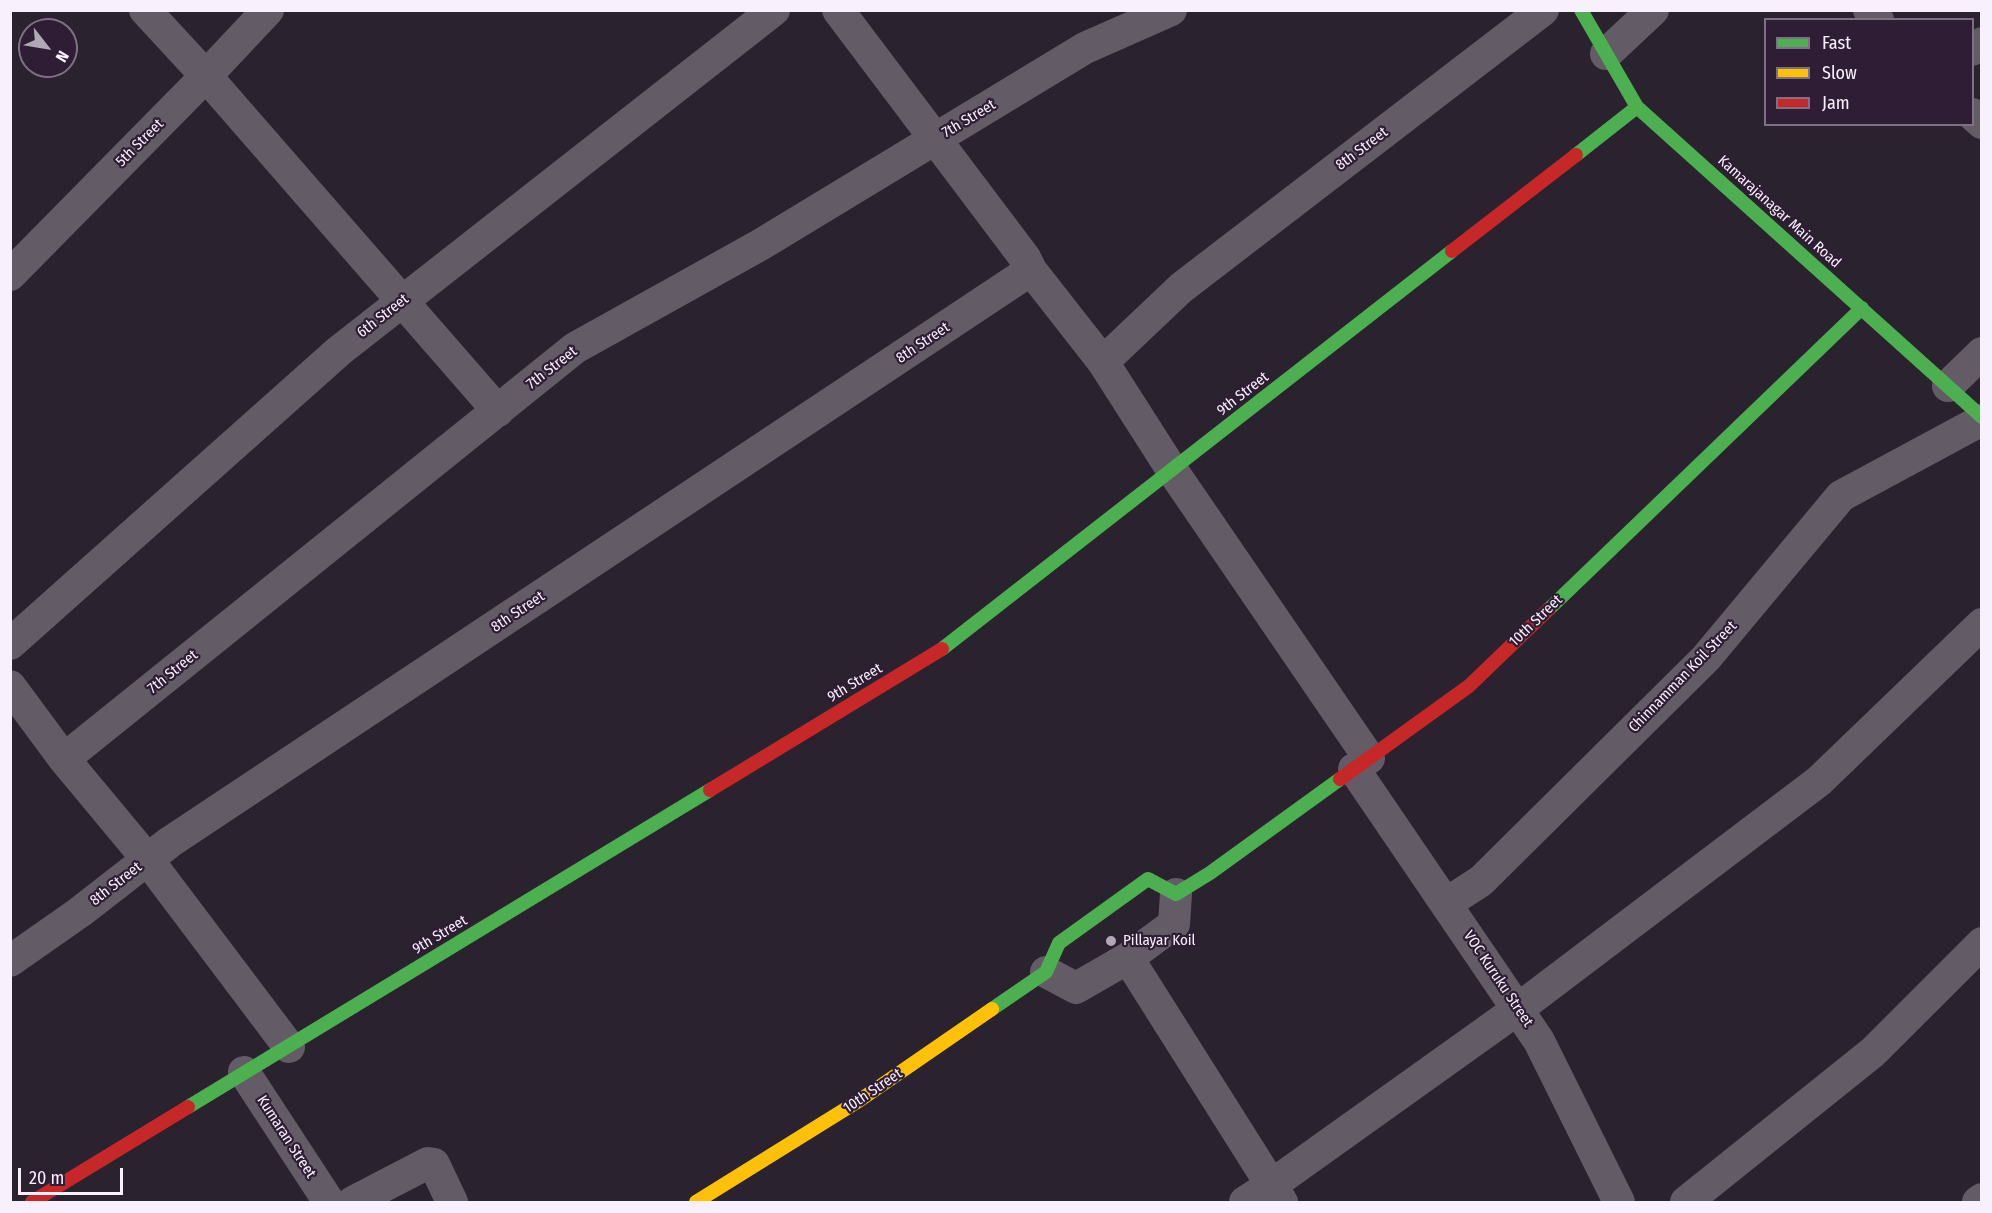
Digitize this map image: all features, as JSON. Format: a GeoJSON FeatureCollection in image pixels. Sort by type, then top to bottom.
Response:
{"type":"FeatureCollection","features":[{"type":"Feature","properties":{"kind":"street"},"geometry":{"type":"LineString","coordinates":[[145,10],[206,76],[498,411]]}},
{"type":"Feature","properties":{"kind":"street","name":"5th Street"},"geometry":{"type":"LineString","coordinates":[[10,275],[268,10]]}},
{"type":"Feature","properties":{"kind":"street","name":"6th Street"},"geometry":{"type":"LineString","coordinates":[[10,644],[339,351],[774,10]]}},
{"type":"Feature","properties":{"kind":"street","name":"VOC Kuruku Street"},"geometry":{"type":"LineString","coordinates":[[838,10],[1025,258],[1031,270],[1103,362],[1362,763],[1447,903],[1539,1041],[1619,1203]]}},
{"type":"Feature","properties":{"kind":"street","name":"7th Street"},"geometry":{"type":"LineString","coordinates":[[64,759],[575,348],[760,245],[1085,48],[1171,10]]}},
{"type":"Feature","properties":{"kind":"street","name":"8th Street"},"geometry":{"type":"LineString","coordinates":[[1103,362],[1181,288],[1543,10]]}},
{"type":"Feature","properties":{"kind":"street","name":"Kamarajanagar Main Road"},"geometry":{"type":"LineString","coordinates":[[1581,10],[1637,107],[1982,418]]}},
{"type":"Feature","properties":{"kind":"street"},"geometry":{"type":"LineString","coordinates":[[1606,54],[1653,10]]}},
{"type":"Feature","properties":{"kind":"street","name":"9th Street"},"geometry":{"type":"LineString","coordinates":[[32,1203],[942,649],[1637,107]]}},
{"type":"Feature","properties":{"kind":"street","name":"8th Street"},"geometry":{"type":"LineString","coordinates":[[10,961],[80,912],[170,842],[1031,270]]}},
{"type":"Feature","properties":{"kind":"street","name":"10th Street"},"geometry":{"type":"LineString","coordinates":[[1176,894],[1210,873],[1469,686],[1862,308]]}},
{"type":"Feature","properties":{"kind":"street"},"geometry":{"type":"LineString","coordinates":[[1948,386],[1982,353]]}},
{"type":"Feature","properties":{"kind":"street","name":"Chinnamman Koil Street"},"geometry":{"type":"LineString","coordinates":[[1447,903],[1481,881],[1706,658],[1841,496],[1982,418]]}},
{"type":"Feature","properties":{"kind":"street"},"geometry":{"type":"LineString","coordinates":[[1245,1203],[1278,1194],[1819,781],[1982,624]]}},
{"type":"Feature","properties":{"kind":"street"},"geometry":{"type":"LineString","coordinates":[[10,686],[64,759],[148,860],[289,1047]]}},
{"type":"Feature","properties":{"kind":"street"},"geometry":{"type":"LineString","coordinates":[[1148,879],[1176,894],[1174,924],[1128,958],[1076,988],[1046,972],[1059,943],[1148,879]]}},
{"type":"Feature","properties":{"kind":"street"},"geometry":{"type":"LineString","coordinates":[[1686,1203],[1873,1052],[1982,943]]}},
{"type":"Feature","properties":{"kind":"street"},"geometry":{"type":"LineString","coordinates":[[1128,958],[1160,1012],[1278,1194]]}},
{"type":"Feature","properties":{"kind":"street","name":"10th Street"},"geometry":{"type":"LineString","coordinates":[[696,1203],[860,1100],[1046,972]]}},
{"type":"Feature","properties":{"kind":"street","name":"Kumaran Street"},"geometry":{"type":"LineString","coordinates":[[244,1072],[329,1203]]}},
{"type":"Feature","properties":{"kind":"street"},"geometry":{"type":"LineString","coordinates":[[353,1203],[428,1163],[434,1164],[452,1203]]}},
{"type":"Feature","properties":{"kind":"street"},"geometry":{"type":"LineString","coordinates":[[1978,1203],[1982,1198]]}},
{"type":"Feature","properties":{"kind":"traffic: fast"},"geometry":{"type":"LineString","coordinates":[[1581,10],[1637,107],[1982,417]]}},
{"type":"Feature","properties":{"kind":"traffic: fast"},"geometry":{"type":"LineString","coordinates":[[1576,155],[1637,107]]}},
{"type":"Feature","properties":{"kind":"traffic: fast"},"geometry":{"type":"LineString","coordinates":[[942,649],[1452,251]]}},
{"type":"Feature","properties":{"kind":"traffic: fast"},"geometry":{"type":"LineString","coordinates":[[1549,609],[1862,308]]}},
{"type":"Feature","properties":{"kind":"traffic: fast"},"geometry":{"type":"LineString","coordinates":[[992,1009],[1046,972],[1059,943],[1148,879],[1176,894],[1210,873],[1340,779]]}},
{"type":"Feature","properties":{"kind":"traffic: fast"},"geometry":{"type":"LineString","coordinates":[[188,1107],[710,790]]}},
{"type":"Feature","properties":{"kind":"traffic: slow"},"geometry":{"type":"LineString","coordinates":[[696,1202],[860,1100],[992,1009]]}},
{"type":"Feature","properties":{"kind":"traffic: jam"},"geometry":{"type":"LineString","coordinates":[[1452,251],[1576,155]]}},
{"type":"Feature","properties":{"kind":"traffic: jam"},"geometry":{"type":"LineString","coordinates":[[1340,779],[1469,686],[1549,609]]}},
{"type":"Feature","properties":{"kind":"traffic: jam"},"geometry":{"type":"LineString","coordinates":[[710,790],[942,649]]}},
{"type":"Feature","properties":{"kind":"traffic: jam"},"geometry":{"type":"LineString","coordinates":[[32,1202],[188,1107]]}},
{"type":"Feature","properties":{"kind":"place","name":"Pillayar Koil"},"geometry":{"type":"Point","coordinates":[1111,941]}}]}
